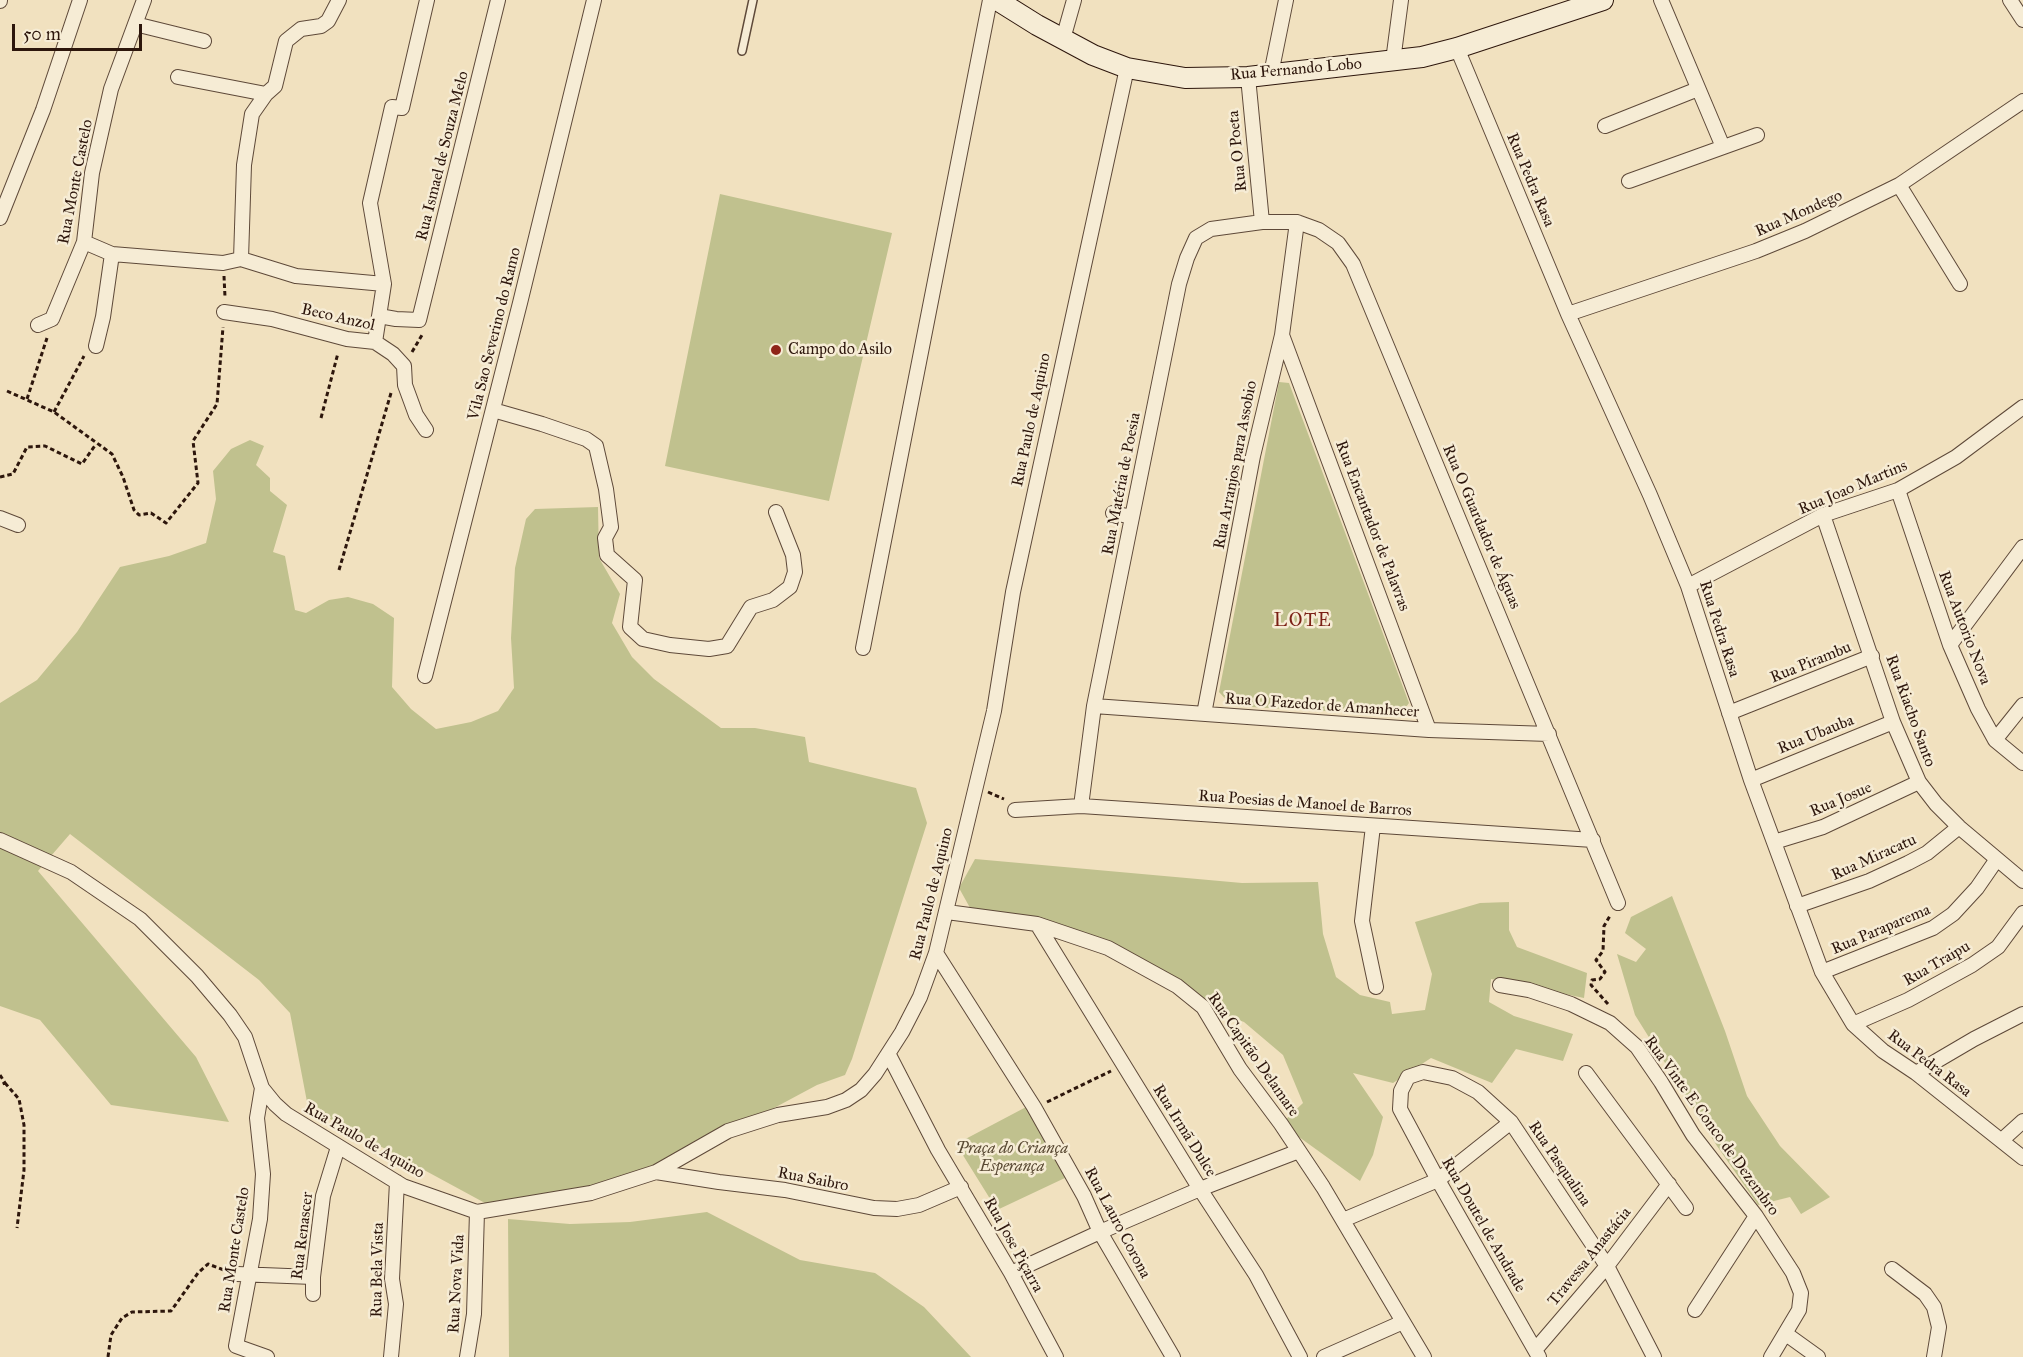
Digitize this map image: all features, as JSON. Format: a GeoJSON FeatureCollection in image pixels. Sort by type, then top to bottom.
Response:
{"type":"FeatureCollection","features":[{"type":"Feature","properties":{"kind":"main road","name":"Rua Fernando Lobo"},"geometry":{"type":"LineString","coordinates":[[997,0],[1093,55],[1127,68],[1185,78],[1248,77],[1422,57],[1603,0]]}},
{"type":"Feature","properties":{"kind":"street"},"geometry":{"type":"LineString","coordinates":[[0,218],[43,110],[80,0]]}},
{"type":"Feature","properties":{"kind":"street","name":"Rua Monte Castelo"},"geometry":{"type":"LineString","coordinates":[[52,319],[84,242],[92,173],[111,89],[144,0]]}},
{"type":"Feature","properties":{"kind":"street"},"geometry":{"type":"LineString","coordinates":[[240,259],[244,165],[252,114],[266,94],[275,86],[286,41],[301,29],[321,26],[328,21],[339,0]]}},
{"type":"Feature","properties":{"kind":"street"},"geometry":{"type":"LineString","coordinates":[[375,342],[384,284],[370,203],[392,107],[402,108],[427,0]]}},
{"type":"Feature","properties":{"kind":"street","name":"Rua Ismael de Souza Melo"},"geometry":{"type":"LineString","coordinates":[[419,320],[498,0]]}},
{"type":"Feature","properties":{"kind":"street","name":"Vila Sao Severino do Ramo"},"geometry":{"type":"LineString","coordinates":[[425,676],[594,0]]}},
{"type":"Feature","properties":{"kind":"street"},"geometry":{"type":"LineString","coordinates":[[863,648],[990,0]]}},
{"type":"Feature","properties":{"kind":"street"},"geometry":{"type":"LineString","coordinates":[[1063,39],[1074,0]]}},
{"type":"Feature","properties":{"kind":"street"},"geometry":{"type":"LineString","coordinates":[[1271,74],[1286,0]]}},
{"type":"Feature","properties":{"kind":"street"},"geometry":{"type":"LineString","coordinates":[[1392,61],[1401,0]]}},
{"type":"Feature","properties":{"kind":"street"},"geometry":{"type":"LineString","coordinates":[[1661,0],[1724,147]]}},
{"type":"Feature","properties":{"kind":"street"},"geometry":{"type":"LineString","coordinates":[[2010,0],[2023,20]]}},
{"type":"Feature","properties":{"kind":"street"},"geometry":{"type":"LineString","coordinates":[[135,24],[204,41]]}},
{"type":"Feature","properties":{"kind":"street","name":"Rua Pedra Rasa"},"geometry":{"type":"LineString","coordinates":[[1456,48],[1568,314],[1650,495],[1688,586],[1751,780],[1822,972],[1852,1024],[1883,1051],[1916,1073],[2023,1158]]}},
{"type":"Feature","properties":{"kind":"street","name":"Rua Paulo de Aquino"},"geometry":{"type":"LineString","coordinates":[[0,840],[71,872],[140,919],[197,976],[230,1015],[245,1037],[262,1088],[286,1114],[397,1182],[422,1194],[477,1212],[591,1193],[656,1172],[712,1139],[745,1124],[778,1115],[827,1107],[846,1100],[861,1090],[889,1055],[920,996],[936,953],[947,912],[994,711],[1013,592],[1040,460],[1127,68]]}},
{"type":"Feature","properties":{"kind":"street"},"geometry":{"type":"LineString","coordinates":[[178,77],[266,94]]}},
{"type":"Feature","properties":{"kind":"street","name":"Rua O Poeta"},"geometry":{"type":"LineString","coordinates":[[1248,77],[1262,222]]}},
{"type":"Feature","properties":{"kind":"street"},"geometry":{"type":"LineString","coordinates":[[1605,126],[1698,89]]}},
{"type":"Feature","properties":{"kind":"street","name":"Rua Mondego"},"geometry":{"type":"LineString","coordinates":[[1568,314],[1756,251],[1805,231],[1899,185],[2023,101]]}},
{"type":"Feature","properties":{"kind":"street"},"geometry":{"type":"LineString","coordinates":[[1629,181],[1756,135]]}},
{"type":"Feature","properties":{"kind":"street"},"geometry":{"type":"LineString","coordinates":[[1899,185],[1960,284]]}},
{"type":"Feature","properties":{"kind":"street","name":"Rua O Guardador de Águas"},"geometry":{"type":"LineString","coordinates":[[1262,222],[1297,222],[1319,230],[1338,243],[1353,264],[1618,903]]}},
{"type":"Feature","properties":{"kind":"street","name":"Rua Matéria de Poesia"},"geometry":{"type":"LineString","coordinates":[[1081,806],[1094,706],[1179,284],[1187,258],[1196,238],[1211,229],[1262,222]]}},
{"type":"Feature","properties":{"kind":"street","name":"Rua Arranjos para Assobio"},"geometry":{"type":"LineString","coordinates":[[1204,714],[1253,456],[1282,335],[1297,222]]}},
{"type":"Feature","properties":{"kind":"street"},"geometry":{"type":"LineString","coordinates":[[84,242],[112,254],[224,263],[240,259],[296,276],[384,284]]}},
{"type":"Feature","properties":{"kind":"street"},"geometry":{"type":"LineString","coordinates":[[96,346],[103,317],[112,254]]}},
{"type":"Feature","properties":{"kind":"street","name":"Beco Anzol"},"geometry":{"type":"LineString","coordinates":[[224,312],[272,319],[341,338],[375,342],[393,354],[404,366]]}},
{"type":"Feature","properties":{"kind":"street"},"geometry":{"type":"LineString","coordinates":[[379,316],[419,320]]}},
{"type":"Feature","properties":{"kind":"street"},"geometry":{"type":"LineString","coordinates":[[38,325],[52,319]]}},
{"type":"Feature","properties":{"kind":"street","name":"Rua Encantador de Palavras"},"geometry":{"type":"LineString","coordinates":[[1282,335],[1429,730]]}},
{"type":"Feature","properties":{"kind":"street"},"geometry":{"type":"LineString","coordinates":[[404,366],[405,385],[416,415],[426,430]]}},
{"type":"Feature","properties":{"kind":"street","name":"Rua Joao Martins"},"geometry":{"type":"LineString","coordinates":[[1688,586],[1823,515],[1898,490],[1956,457],[2023,407]]}},
{"type":"Feature","properties":{"kind":"street"},"geometry":{"type":"LineString","coordinates":[[493,411],[542,424],[586,439],[596,446],[606,489],[611,527],[605,538],[607,555],[635,580],[630,627],[643,639],[670,645],[709,649],[727,646],[751,607],[773,600],[790,587],[795,572],[793,555],[776,512]]}},
{"type":"Feature","properties":{"kind":"street","name":"Rua Autorio Nova"},"geometry":{"type":"LineString","coordinates":[[1898,490],[1950,645],[1978,709],[1995,740],[2023,763]]}},
{"type":"Feature","properties":{"kind":"street"},"geometry":{"type":"LineString","coordinates":[[1113,513],[1132,517]]}},
{"type":"Feature","properties":{"kind":"street","name":"Rua Riacho Santo"},"geometry":{"type":"LineString","coordinates":[[1823,515],[1893,722],[1919,782],[1959,828],[2023,881]]}},
{"type":"Feature","properties":{"kind":"street"},"geometry":{"type":"LineString","coordinates":[[0,518],[18,525]]}},
{"type":"Feature","properties":{"kind":"street"},"geometry":{"type":"LineString","coordinates":[[1950,645],[2023,547]]}},
{"type":"Feature","properties":{"kind":"street","name":"Rua Pirambu"},"geometry":{"type":"LineString","coordinates":[[1729,713],[1872,656]]}},
{"type":"Feature","properties":{"kind":"street"},"geometry":{"type":"LineString","coordinates":[[1995,740],[2023,705]]}},
{"type":"Feature","properties":{"kind":"street","name":"Rua O Fazedor de Amanhecer"},"geometry":{"type":"LineString","coordinates":[[1094,706],[1429,730],[1549,734]]}},
{"type":"Feature","properties":{"kind":"street","name":"Rua Ubauba"},"geometry":{"type":"LineString","coordinates":[[1751,780],[1893,722]]}},
{"type":"Feature","properties":{"kind":"street","name":"Rua Josue"},"geometry":{"type":"LineString","coordinates":[[1774,842],[1824,827],[1919,782]]}},
{"type":"Feature","properties":{"kind":"street","name":"Rua Poesias de Manoel de Barros"},"geometry":{"type":"LineString","coordinates":[[1015,810],[1081,806],[1593,840]]}},
{"type":"Feature","properties":{"kind":"street"},"geometry":{"type":"LineString","coordinates":[[1373,826],[1362,921],[1376,987]]}},
{"type":"Feature","properties":{"kind":"street","name":"Rua Miracatu"},"geometry":{"type":"LineString","coordinates":[[1797,906],[1908,863],[1927,853],[1959,828]]}},
{"type":"Feature","properties":{"kind":"street","name":"Rua Paraparema"},"geometry":{"type":"LineString","coordinates":[[1822,972],[1933,928],[1953,914],[1977,888],[1997,859]]}},
{"type":"Feature","properties":{"kind":"street","name":"Rua Capitão Delamare"},"geometry":{"type":"LineString","coordinates":[[947,912],[1037,924],[1108,948],[1177,986],[1203,1007],[1240,1070],[1299,1151],[1424,1357]]}},
{"type":"Feature","properties":{"kind":"street","name":"Rua Traipu"},"geometry":{"type":"LineString","coordinates":[[1852,1024],[1923,993],[1972,965],[1998,947],[2023,913]]}},
{"type":"Feature","properties":{"kind":"street","name":"Rua Irmã Dulce"},"geometry":{"type":"LineString","coordinates":[[1037,924],[1200,1189],[1256,1275],[1300,1357]]}},
{"type":"Feature","properties":{"kind":"street","name":"Rua Lauro Corona"},"geometry":{"type":"LineString","coordinates":[[936,953],[1034,1107],[1084,1196],[1100,1232],[1173,1357]]}},
{"type":"Feature","properties":{"kind":"street","name":"Rua Vinte E Conco de Dezembro"},"geometry":{"type":"LineString","coordinates":[[1500,985],[1529,990],[1571,1004],[1610,1023],[1637,1047],[1693,1135],[1756,1216],[1793,1273],[1801,1293],[1799,1310],[1771,1357]]}},
{"type":"Feature","properties":{"kind":"street"},"geometry":{"type":"LineString","coordinates":[[1916,1073],[2023,1014]]}},
{"type":"Feature","properties":{"kind":"street","name":"Rua Jose Piçarra"},"geometry":{"type":"LineString","coordinates":[[889,1055],[938,1150],[1011,1273],[1056,1357]]}},
{"type":"Feature","properties":{"kind":"street","name":"Rua Pasqualina"},"geometry":{"type":"LineString","coordinates":[[1400,1109],[1401,1090],[1408,1077],[1423,1072],[1452,1078],[1478,1092],[1511,1122],[1607,1266],[1654,1357]]}},
{"type":"Feature","properties":{"kind":"street"},"geometry":{"type":"LineString","coordinates":[[1586,1073],[1686,1208]]}},
{"type":"Feature","properties":{"kind":"street","name":"Rua Monte Castelo"},"geometry":{"type":"LineString","coordinates":[[262,1088],[257,1118],[263,1174],[261,1208],[244,1275],[236,1346],[267,1357]]}},
{"type":"Feature","properties":{"kind":"street","name":"Rua Doutel de Andrade"},"geometry":{"type":"LineString","coordinates":[[1400,1109],[1537,1354]]}},
{"type":"Feature","properties":{"kind":"street"},"geometry":{"type":"LineString","coordinates":[[2002,1140],[2023,1121]]}},
{"type":"Feature","properties":{"kind":"street"},"geometry":{"type":"LineString","coordinates":[[1342,1220],[1438,1180],[1511,1122]]}},
{"type":"Feature","properties":{"kind":"street","name":"Rua Renascer"},"geometry":{"type":"LineString","coordinates":[[313,1294],[323,1196],[338,1147]]}},
{"type":"Feature","properties":{"kind":"street"},"geometry":{"type":"LineString","coordinates":[[1011,1273],[1200,1189],[1299,1151]]}},
{"type":"Feature","properties":{"kind":"street","name":"Rua Saibro"},"geometry":{"type":"LineString","coordinates":[[656,1172],[785,1190],[874,1208],[897,1209],[919,1204],[961,1187]]}},
{"type":"Feature","properties":{"kind":"street","name":"Rua Bela Vista"},"geometry":{"type":"LineString","coordinates":[[391,1357],[396,1304],[392,1278],[397,1182]]}},
{"type":"Feature","properties":{"kind":"street","name":"Travessa Anastácia"},"geometry":{"type":"LineString","coordinates":[[1537,1354],[1669,1184]]}},
{"type":"Feature","properties":{"kind":"street","name":"Rua Nova Vida"},"geometry":{"type":"LineString","coordinates":[[467,1357],[474,1314],[477,1212]]}},
{"type":"Feature","properties":{"kind":"street"},"geometry":{"type":"LineString","coordinates":[[1695,1310],[1756,1216]]}},
{"type":"Feature","properties":{"kind":"street"},"geometry":{"type":"LineString","coordinates":[[1892,1269],[1925,1294],[1934,1307],[1939,1327],[1934,1357]]}},
{"type":"Feature","properties":{"kind":"street"},"geometry":{"type":"LineString","coordinates":[[244,1275],[313,1277]]}},
{"type":"Feature","properties":{"kind":"street"},"geometry":{"type":"LineString","coordinates":[[1324,1357],[1403,1322]]}},
{"type":"Feature","properties":{"kind":"street"},"geometry":{"type":"LineString","coordinates":[[1786,1334],[1818,1357]]}},
{"type":"Feature","properties":{"kind":"lane"},"geometry":{"type":"LineString","coordinates":[[742,51],[753,0]]}},
{"type":"Feature","properties":{"kind":"path"},"geometry":{"type":"LineString","coordinates":[[7,391],[54,412],[112,454],[123,477],[134,510],[139,515],[151,513],[166,524],[198,483],[193,441],[217,404],[224,312],[224,263]]}},
{"type":"Feature","properties":{"kind":"path"},"geometry":{"type":"LineString","coordinates":[[27,399],[52,319]]}},
{"type":"Feature","properties":{"kind":"path"},"geometry":{"type":"LineString","coordinates":[[339,570],[391,394],[424,331],[419,320]]}},
{"type":"Feature","properties":{"kind":"path"},"geometry":{"type":"LineString","coordinates":[[321,418],[341,338]]}},
{"type":"Feature","properties":{"kind":"path"},"geometry":{"type":"LineString","coordinates":[[54,412],[90,347],[96,346]]}},
{"type":"Feature","properties":{"kind":"path"},"geometry":{"type":"LineString","coordinates":[[0,477],[13,474],[27,447],[45,446],[82,464],[97,444]]}},
{"type":"Feature","properties":{"kind":"path"},"geometry":{"type":"LineString","coordinates":[[975,789],[1005,800],[1015,810]]}},
{"type":"Feature","properties":{"kind":"path"},"geometry":{"type":"LineString","coordinates":[[1612,1008],[1591,985],[1592,980],[1600,979],[1605,972],[1596,960],[1603,951],[1604,926],[1618,903]]}},
{"type":"Feature","properties":{"kind":"path"},"geometry":{"type":"LineString","coordinates":[[1034,1107],[1124,1065]]}},
{"type":"Feature","properties":{"kind":"path"},"geometry":{"type":"LineString","coordinates":[[0,1075],[19,1099],[24,1125],[24,1170],[17,1228]]}},
{"type":"Feature","properties":{"kind":"path"},"geometry":{"type":"LineString","coordinates":[[0,1085],[5,1083]]}},
{"type":"Feature","properties":{"kind":"path"},"geometry":{"type":"LineString","coordinates":[[108,1357],[111,1335],[122,1318],[132,1312],[171,1311],[198,1273],[208,1264],[244,1275]]}},
{"type":"Feature","properties":{"kind":"green space","name":"Campo do Asilo"},"geometry":{"type":"Polygon","coordinates":[[[720,194],[892,233],[829,501],[665,466],[720,194]]]}},
{"type":"Feature","properties":{"kind":"green space"},"geometry":{"type":"Polygon","coordinates":[[[1279,382],[1289,383],[1409,703],[1400,715],[1232,706],[1219,692],[1279,382]]]}},
{"type":"Feature","properties":{"kind":"green space"},"geometry":{"type":"Polygon","coordinates":[[[250,440],[264,446],[256,465],[270,478],[270,491],[287,505],[273,552],[285,556],[295,610],[306,613],[329,600],[348,597],[373,604],[394,618],[392,687],[411,709],[436,729],[471,722],[498,711],[514,688],[511,638],[515,568],[526,519],[535,509],[598,507],[599,558],[620,594],[612,623],[632,657],[654,679],[721,728],[755,728],[805,737],[809,762],[916,788],[927,823],[845,1075],[817,1085],[675,1161],[591,1193],[496,1209],[308,1107],[290,1013],[259,980],[70,834],[38,871],[196,1057],[229,1122],[111,1105],[40,1020],[0,1006],[0,703],[37,680],[77,632],[120,567],[169,556],[206,543],[216,499],[213,471],[231,449],[250,440]]]}},
{"type":"Feature","properties":{"kind":"green space"},"geometry":{"type":"Polygon","coordinates":[[[975,859],[1242,883],[1318,882],[1323,934],[1336,977],[1360,995],[1390,1002],[1392,1014],[1425,1010],[1432,974],[1415,922],[1480,903],[1509,902],[1509,930],[1517,947],[1587,973],[1584,998],[1491,979],[1489,1002],[1514,1016],[1573,1034],[1563,1061],[1516,1049],[1492,1083],[1431,1058],[1393,1083],[1353,1073],[1383,1117],[1373,1155],[1360,1181],[1281,1124],[1303,1103],[1283,1055],[1244,1022],[1203,1007],[1108,948],[974,915],[959,888],[975,859]]]}},
{"type":"Feature","properties":{"kind":"green space"},"geometry":{"type":"Polygon","coordinates":[[[1672,896],[1725,1031],[1747,1096],[1780,1146],[1830,1197],[1801,1214],[1790,1197],[1758,1205],[1717,1146],[1635,1015],[1617,954],[1636,962],[1646,949],[1625,933],[1631,917],[1672,896]]]}},
{"type":"Feature","properties":{"kind":"green space","name":"Praça do Criança Esperança"},"geometry":{"type":"Polygon","coordinates":[[[1028,1106],[1067,1177],[997,1210],[956,1144],[1028,1106]]]}},
{"type":"Feature","properties":{"kind":"green space"},"geometry":{"type":"Polygon","coordinates":[[[707,1212],[800,1260],[875,1273],[924,1307],[971,1357],[509,1357],[508,1219],[570,1224],[630,1222],[707,1212]]]}},
{"type":"Feature","properties":{"kind":"place","name":"Campo do Asilo"},"geometry":{"type":"Point","coordinates":[776,350]}},
{"type":"Feature","properties":{"kind":"district","name":"LOTE"},"geometry":{"type":"Point","coordinates":[1303,622]}}]}
